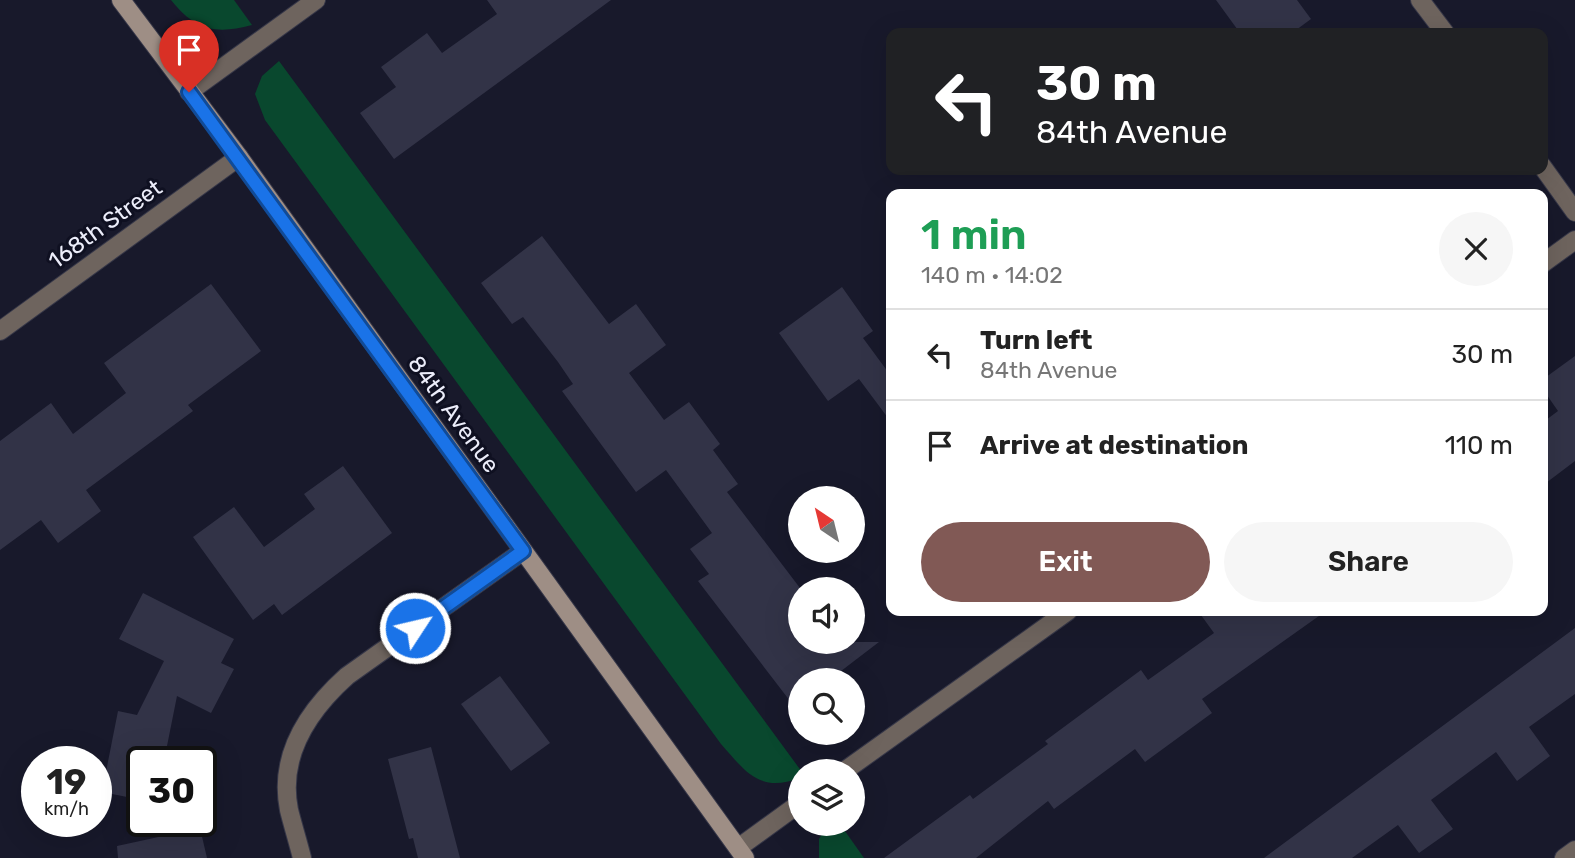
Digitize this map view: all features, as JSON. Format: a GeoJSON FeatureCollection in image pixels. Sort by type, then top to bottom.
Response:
{"type":"FeatureCollection","features":[{"type":"Feature","properties":{"kind":"street","name":"84th Avenue"},"geometry":{"type":"LineString","coordinates":[[121,0],[239,157],[741,853]]}},
{"type":"Feature","properties":{"kind":"street"},"geometry":{"type":"LineString","coordinates":[[189,92],[316,0]]}},
{"type":"Feature","properties":{"kind":"street"},"geometry":{"type":"LineString","coordinates":[[1420,0],[1441,28]]}},
{"type":"Feature","properties":{"kind":"street","name":"168th Street"},"geometry":{"type":"LineString","coordinates":[[0,331],[239,157]]}},
{"type":"Feature","properties":{"kind":"street"},"geometry":{"type":"LineString","coordinates":[[1548,174],[1575,212]]}},
{"type":"Feature","properties":{"kind":"street"},"geometry":{"type":"LineString","coordinates":[[1548,260],[1575,240]]}},
{"type":"Feature","properties":{"kind":"street"},"geometry":{"type":"LineString","coordinates":[[302,858],[289,807],[289,778],[294,747],[305,722],[324,696],[347,676],[523,551]]}},
{"type":"Feature","properties":{"kind":"street"},"geometry":{"type":"LineString","coordinates":[[861,759],[1061,616]]}},
{"type":"Feature","properties":{"kind":"street"},"geometry":{"type":"LineString","coordinates":[[741,853],[788,813]]}},
{"type":"Feature","properties":{"kind":"street"},"geometry":{"type":"LineString","coordinates":[[1564,858],[1575,850]]}},
{"type":"Feature","properties":{"kind":"green space"},"geometry":{"type":"Polygon","coordinates":[[[171,0],[234,0],[252,25],[227,30],[207,28],[189,18],[171,0]]]}},
{"type":"Feature","properties":{"kind":"green space"},"geometry":{"type":"Polygon","coordinates":[[[279,61],[792,759],[788,759],[788,781],[774,783],[754,777],[721,744],[265,120],[255,94],[262,76],[279,61]]]}},
{"type":"Feature","properties":{"kind":"green space"},"geometry":{"type":"Polygon","coordinates":[[[821,836],[848,836],[864,858],[819,858],[821,836]]]}},
{"type":"Feature","properties":{"kind":"building"},"geometry":{"type":"Polygon","coordinates":[[[487,0],[611,0],[394,159],[360,113],[396,87],[381,67],[427,33],[442,53],[497,14],[487,0]]]}},
{"type":"Feature","properties":{"kind":"building"},"geometry":{"type":"Polygon","coordinates":[[[1216,0],[1297,0],[1311,19],[1299,28],[1236,28],[1216,0]]]}},
{"type":"Feature","properties":{"kind":"building"},"geometry":{"type":"Polygon","coordinates":[[[542,236],[609,324],[636,304],[666,345],[629,373],[664,420],[689,402],[720,444],[713,450],[738,484],[727,492],[792,577],[788,577],[788,654],[863,654],[845,668],[788,668],[788,698],[698,581],[709,574],[690,549],[712,533],[666,470],[636,492],[562,391],[573,384],[558,362],[523,317],[512,324],[481,283],[542,236]]]}},
{"type":"Feature","properties":{"kind":"building"},"geometry":{"type":"Polygon","coordinates":[[[211,284],[261,351],[188,405],[193,411],[86,490],[101,511],[58,543],[41,520],[0,550],[0,441],[51,403],[73,434],[126,393],[104,363],[211,284]]]}},
{"type":"Feature","properties":{"kind":"building"},"geometry":{"type":"Polygon","coordinates":[[[842,287],[873,331],[863,338],[886,369],[886,415],[859,379],[828,401],[779,333],[842,287]]]}},
{"type":"Feature","properties":{"kind":"building"},"geometry":{"type":"Polygon","coordinates":[[[1575,356],[1575,461],[1548,481],[1548,418],[1558,411],[1548,397],[1548,376],[1575,356]]]}},
{"type":"Feature","properties":{"kind":"building"},"geometry":{"type":"Polygon","coordinates":[[[343,466],[392,533],[282,615],[274,604],[253,620],[193,537],[234,507],[264,547],[315,509],[304,494],[343,466]]]}},
{"type":"Feature","properties":{"kind":"building"},"geometry":{"type":"Polygon","coordinates":[[[143,593],[234,639],[221,663],[234,669],[211,713],[177,696],[167,746],[126,746],[126,797],[112,794],[111,746],[118,711],[137,715],[164,661],[119,639],[143,593]]]}},
{"type":"Feature","properties":{"kind":"building"},"geometry":{"type":"Polygon","coordinates":[[[1202,616],[1319,616],[1202,699],[1212,713],[1145,762],[1135,749],[1054,809],[1048,801],[976,858],[884,858],[970,795],[973,799],[1048,744],[1045,741],[1141,670],[1148,680],[1214,633],[1202,616]]]}},
{"type":"Feature","properties":{"kind":"building"},"geometry":{"type":"Polygon","coordinates":[[[1575,628],[1575,694],[1529,727],[1550,756],[1517,781],[1496,752],[1431,800],[1453,829],[1419,853],[1398,825],[1352,858],[1264,858],[1575,628]]]}},
{"type":"Feature","properties":{"kind":"building"},"geometry":{"type":"Polygon","coordinates":[[[865,642],[879,642],[865,653],[865,642]]]}},
{"type":"Feature","properties":{"kind":"building"},"geometry":{"type":"Polygon","coordinates":[[[500,676],[550,743],[511,771],[461,704],[500,676]]]}},
{"type":"Feature","properties":{"kind":"building"},"geometry":{"type":"Polygon","coordinates":[[[431,747],[460,858],[418,858],[413,838],[409,839],[388,759],[431,747]]]}},
{"type":"Feature","properties":{"kind":"building"},"geometry":{"type":"Polygon","coordinates":[[[158,837],[202,837],[207,858],[118,858],[117,846],[158,837]]]}},
{"type":"Feature","properties":{"kind":"route"},"geometry":{"type":"LineString","coordinates":[[189,92],[523,551],[415,628]]}}]}
